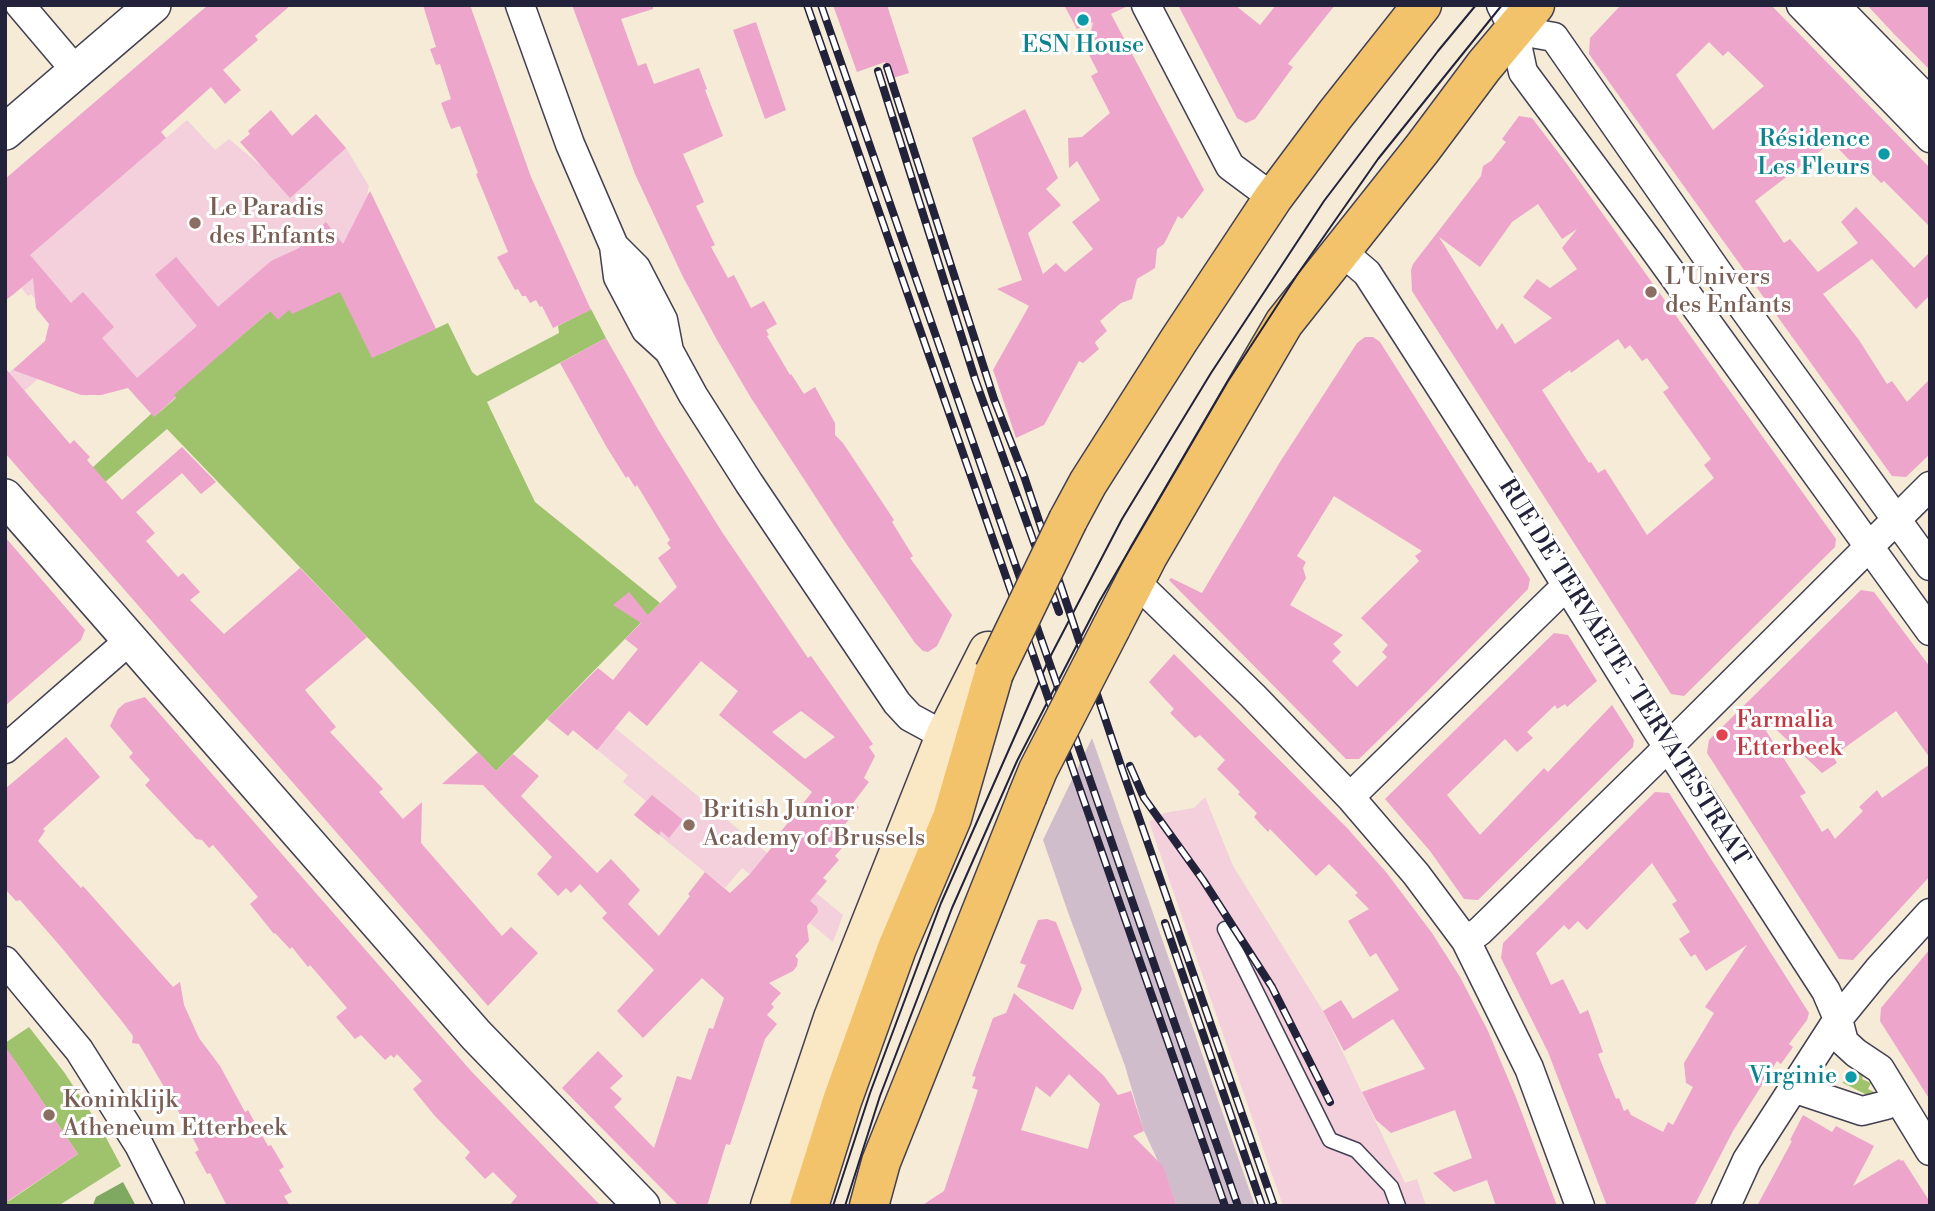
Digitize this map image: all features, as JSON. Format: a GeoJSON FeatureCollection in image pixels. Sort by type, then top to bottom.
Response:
{"type":"FeatureCollection","features":[{"type":"Feature","properties":{"kind":"main road"},"geometry":{"type":"LineString","coordinates":[[770,1206],[833,1018],[945,736],[991,662],[1078,501],[1172,351],[1273,198],[1422,5]]}},
{"type":"Feature","properties":{"kind":"main road"},"geometry":{"type":"LineString","coordinates":[[869,1206],[881,1162],[1038,771],[1135,581],[1284,323],[1422,149],[1484,66],[1517,14]]}},
{"type":"Feature","properties":{"kind":"main road"},"geometry":{"type":"LineString","coordinates":[[809,1206],[842,1101],[897,948],[952,818],[991,662]]}},
{"type":"Feature","properties":{"kind":"street"},"geometry":{"type":"LineString","coordinates":[[20,5],[76,71]]}},
{"type":"Feature","properties":{"kind":"street"},"geometry":{"type":"LineString","coordinates":[[5,132],[153,5]]}},
{"type":"Feature","properties":{"kind":"street"},"geometry":{"type":"LineString","coordinates":[[520,5],[570,144],[614,246],[618,277],[646,330],[669,351],[749,483],[897,703],[910,717],[945,736]]}},
{"type":"Feature","properties":{"kind":"street"},"geometry":{"type":"LineString","coordinates":[[1146,5],[1230,166],[1273,198]]}},
{"type":"Feature","properties":{"kind":"street"},"geometry":{"type":"LineString","coordinates":[[1801,5],[1930,138]]}},
{"type":"Feature","properties":{"kind":"street"},"geometry":{"type":"LineString","coordinates":[[1835,5],[1930,102]]}},
{"type":"Feature","properties":{"kind":"street"},"geometry":{"type":"LineString","coordinates":[[1517,14],[1553,37],[1930,566]]}},
{"type":"Feature","properties":{"kind":"street"},"geometry":{"type":"LineString","coordinates":[[1517,14],[1523,72],[1930,631]]}},
{"type":"Feature","properties":{"kind":"street"},"geometry":{"type":"LineString","coordinates":[[1649,242],[1681,219]]}},
{"type":"Feature","properties":{"kind":"street","name":"RUE DE TERVAETE - TERVATESTRAAT"},"geometry":{"type":"LineString","coordinates":[[1340,250],[1367,273],[1826,991],[1839,1019],[1844,1042],[1856,1054],[1880,1069],[1930,1151]]}},
{"type":"Feature","properties":{"kind":"street"},"geometry":{"type":"LineString","coordinates":[[1466,941],[1480,931],[1669,746],[1930,486]]}},
{"type":"Feature","properties":{"kind":"street"},"geometry":{"type":"LineString","coordinates":[[5,497],[476,1035],[642,1206]]}},
{"type":"Feature","properties":{"kind":"street"},"geometry":{"type":"LineString","coordinates":[[1135,581],[1253,696],[1350,797],[1416,874],[1466,941],[1529,1068],[1580,1206]]}},
{"type":"Feature","properties":{"kind":"street"},"geometry":{"type":"LineString","coordinates":[[1350,797],[1567,585]]}},
{"type":"Feature","properties":{"kind":"street"},"geometry":{"type":"LineString","coordinates":[[5,749],[131,639]]}},
{"type":"Feature","properties":{"kind":"street"},"geometry":{"type":"LineString","coordinates":[[1726,1206],[1747,1160],[1839,1019],[1878,970],[1930,913]]}},
{"type":"Feature","properties":{"kind":"street"},"geometry":{"type":"LineString","coordinates":[[5,961],[79,1050],[139,1145],[170,1206]]}},
{"type":"Feature","properties":{"kind":"street"},"geometry":{"type":"LineString","coordinates":[[1793,1088],[1861,1111],[1898,1098]]}},
{"type":"Feature","properties":{"kind":"lane"},"geometry":{"type":"LineString","coordinates":[[1225,929],[1330,1140],[1356,1150],[1391,1187],[1398,1206]]}},
{"type":"Feature","properties":{"kind":"shaded area","name":"Le Paradis des Enfants"},"geometry":{"type":"Polygon","coordinates":[[[316,114],[346,148],[369,186],[367,194],[371,193],[436,329],[383,354],[289,294],[155,416],[128,387],[87,396],[40,377],[5,408],[5,376],[48,339],[52,320],[37,310],[37,302],[31,294],[28,296],[21,288],[12,296],[5,288],[5,179],[152,121],[166,138],[187,120],[215,150],[229,139],[260,165],[316,114]]]}},
{"type":"Feature","properties":{"kind":"shaded area","name":"British Junior Academy of Brussels"},"geometry":{"type":"Polygon","coordinates":[[[553,714],[615,728],[843,915],[833,942],[742,868],[725,888],[634,815],[646,801],[623,782],[628,775],[553,714]]]}},
{"type":"Feature","properties":{"kind":"shaded area"},"geometry":{"type":"Polygon","coordinates":[[[1092,738],[1255,1206],[1177,1206],[1144,1131],[1125,1066],[1043,840],[1092,738]]]}},
{"type":"Feature","properties":{"kind":"shaded area"},"geometry":{"type":"Polygon","coordinates":[[[1205,797],[1233,866],[1323,1011],[1405,1183],[1417,1179],[1426,1206],[1283,1206],[1149,822],[1164,813],[1194,808],[1205,797]]]}},
{"type":"Feature","properties":{"kind":"green space"},"geometry":{"type":"Polygon","coordinates":[[[346,275],[383,353],[448,323],[472,372],[477,376],[559,333],[558,326],[591,309],[606,338],[487,402],[535,502],[660,603],[496,771],[167,429],[104,483],[92,468],[152,413],[155,416],[176,398],[173,395],[290,294],[346,275]]]}},
{"type":"Feature","properties":{"kind":"green space"},"geometry":{"type":"Polygon","coordinates":[[[29,1027],[64,1072],[101,1128],[121,1166],[58,1206],[5,1206],[5,1197],[9,1201],[78,1154],[15,1061],[5,1067],[5,1043],[29,1027]]]}},
{"type":"Feature","properties":{"kind":"green space"},"geometry":{"type":"Polygon","coordinates":[[[1854,1067],[1865,1072],[1862,1079],[1871,1083],[1868,1089],[1878,1094],[1875,1099],[1843,1083],[1854,1067]]]}},
{"type":"Feature","properties":{"kind":"green space"},"geometry":{"type":"Polygon","coordinates":[[[123,1182],[136,1206],[93,1205],[96,1197],[123,1182]]]}},
{"type":"Feature","properties":{"kind":"building"},"geometry":{"type":"Polygon","coordinates":[[[208,5],[291,5],[255,36],[258,40],[223,70],[241,90],[225,104],[211,87],[161,132],[166,138],[30,255],[71,303],[83,292],[114,327],[102,338],[137,378],[197,326],[155,275],[176,257],[218,307],[271,261],[299,248],[326,222],[343,244],[370,191],[436,329],[372,358],[340,292],[292,314],[289,310],[278,320],[270,311],[174,395],[176,397],[154,417],[128,388],[101,395],[81,395],[13,370],[45,341],[49,324],[36,308],[33,278],[5,301],[5,179],[208,5]]]}},
{"type":"Feature","properties":{"kind":"building"},"geometry":{"type":"Polygon","coordinates":[[[423,5],[470,5],[531,177],[591,310],[553,328],[536,300],[530,303],[518,289],[515,290],[497,257],[508,252],[476,174],[478,173],[460,126],[451,129],[441,103],[451,99],[440,64],[436,65],[430,49],[436,47],[423,5]]]}},
{"type":"Feature","properties":{"kind":"building"},"geometry":{"type":"Polygon","coordinates":[[[572,5],[653,5],[653,9],[621,19],[638,66],[646,63],[654,84],[699,68],[723,136],[683,154],[704,202],[696,206],[715,245],[711,247],[728,278],[734,275],[751,308],[764,301],[777,324],[766,330],[769,335],[767,336],[790,375],[804,394],[815,387],[835,423],[835,435],[894,520],[892,522],[913,556],[910,558],[952,615],[937,646],[928,652],[915,643],[843,539],[751,398],[717,340],[682,275],[635,174],[572,5]]]}},
{"type":"Feature","properties":{"kind":"building"},"geometry":{"type":"Polygon","coordinates":[[[833,5],[887,5],[909,73],[890,79],[885,62],[857,72],[833,5]]]}},
{"type":"Feature","properties":{"kind":"building"},"geometry":{"type":"Polygon","coordinates":[[[1064,5],[1130,5],[1111,14],[1204,190],[1182,219],[1178,216],[1164,244],[1157,249],[1155,268],[1137,279],[1132,299],[1121,303],[1100,321],[1107,331],[1095,343],[1099,349],[1083,363],[1079,361],[1044,425],[1016,438],[993,370],[1029,306],[997,289],[1022,280],[972,138],[1025,109],[1058,178],[1046,189],[1061,205],[1028,233],[1043,274],[1056,263],[1065,272],[1093,249],[1072,222],[1100,200],[1077,161],[1069,168],[1068,138],[1082,137],[1110,113],[1091,76],[1098,72],[1087,51],[1093,22],[1077,29],[1064,5]]]}},
{"type":"Feature","properties":{"kind":"building"},"geometry":{"type":"Polygon","coordinates":[[[1178,5],[1235,5],[1260,25],[1276,5],[1335,5],[1288,64],[1293,67],[1255,119],[1246,123],[1237,118],[1178,5]]]}},
{"type":"Feature","properties":{"kind":"building"},"geometry":{"type":"Polygon","coordinates":[[[1621,5],[1771,5],[1930,168],[1930,227],[1884,181],[1881,183],[1864,165],[1859,170],[1832,142],[1755,201],[1784,243],[1790,239],[1818,272],[1858,243],[1841,222],[1856,207],[1914,268],[1930,252],[1930,295],[1916,309],[1872,259],[1823,294],[1859,340],[1887,384],[1892,381],[1907,402],[1930,379],[1930,454],[1906,477],[1892,476],[1589,54],[1590,38],[1621,5]],[[1709,42],[1676,75],[1713,130],[1764,86],[1728,51],[1723,56],[1709,42]]]}},
{"type":"Feature","properties":{"kind":"building"},"geometry":{"type":"Polygon","coordinates":[[[1867,5],[1930,5],[1930,70],[1895,35],[1867,5]]]}},
{"type":"Feature","properties":{"kind":"building"},"geometry":{"type":"Polygon","coordinates":[[[756,22],[786,110],[765,119],[733,30],[756,22]]]}},
{"type":"Feature","properties":{"kind":"building"},"geometry":{"type":"Polygon","coordinates":[[[271,110],[292,136],[316,114],[346,148],[290,198],[240,142],[271,110]]]}},
{"type":"Feature","properties":{"kind":"building"},"geometry":{"type":"Polygon","coordinates":[[[1519,116],[1532,118],[1836,539],[1835,547],[1684,696],[1671,694],[1412,291],[1413,264],[1481,176],[1483,166],[1491,161],[1506,142],[1502,139],[1519,116]],[[1538,204],[1512,222],[1480,267],[1439,237],[1497,330],[1502,323],[1515,344],[1552,318],[1523,297],[1537,279],[1550,288],[1577,269],[1562,248],[1577,229],[1562,239],[1538,204]],[[1618,339],[1542,390],[1589,463],[1591,462],[1598,473],[1605,469],[1647,535],[1714,478],[1704,465],[1711,459],[1663,392],[1669,388],[1647,358],[1642,361],[1630,345],[1625,349],[1618,339]]]}},
{"type":"Feature","properties":{"kind":"building"},"geometry":{"type":"Polygon","coordinates":[[[1365,337],[1373,337],[1380,342],[1530,579],[1528,589],[1397,722],[1359,759],[1346,759],[1169,580],[1171,578],[1202,593],[1280,462],[1357,343],[1365,337]],[[1334,496],[1297,556],[1306,562],[1303,568],[1306,578],[1290,605],[1343,635],[1333,644],[1341,652],[1332,661],[1357,687],[1387,657],[1382,652],[1388,645],[1361,618],[1419,561],[1415,556],[1422,551],[1334,496]]]}},
{"type":"Feature","properties":{"kind":"building"},"geometry":{"type":"Polygon","coordinates":[[[606,338],[659,431],[722,532],[808,658],[811,656],[873,744],[869,747],[875,756],[864,778],[869,782],[853,803],[859,807],[838,833],[848,841],[835,856],[839,860],[823,878],[827,881],[810,901],[817,907],[818,912],[807,926],[809,941],[795,956],[798,959],[793,971],[769,983],[781,993],[771,1004],[774,1007],[767,1015],[777,1024],[765,1039],[730,1145],[726,1144],[707,1206],[679,1206],[562,1088],[598,1051],[623,1076],[610,1088],[622,1099],[614,1107],[654,1148],[677,1076],[691,1080],[709,1028],[713,1029],[724,998],[702,978],[643,1038],[617,1011],[654,970],[602,918],[607,913],[580,884],[571,893],[566,888],[558,896],[537,874],[552,857],[483,785],[442,784],[478,752],[496,771],[513,754],[539,776],[521,796],[597,873],[611,859],[640,890],[628,904],[659,936],[705,872],[730,893],[750,874],[781,836],[779,834],[812,792],[719,715],[738,691],[701,661],[647,726],[629,711],[597,750],[573,730],[568,736],[547,719],[598,668],[613,680],[638,649],[625,639],[641,623],[613,605],[629,592],[648,615],[677,587],[658,558],[671,548],[667,543],[670,540],[637,485],[635,487],[628,476],[626,478],[606,446],[560,363],[606,338]],[[801,711],[772,732],[805,759],[835,737],[801,711]]]}},
{"type":"Feature","properties":{"kind":"building"},"geometry":{"type":"Polygon","coordinates":[[[5,368],[70,444],[74,440],[90,457],[87,460],[122,500],[182,447],[216,482],[201,494],[182,473],[136,512],[155,533],[146,541],[178,577],[183,573],[200,592],[190,600],[224,634],[300,568],[367,637],[305,690],[336,727],[330,732],[383,789],[379,792],[403,819],[422,802],[421,843],[502,936],[511,927],[538,953],[488,1006],[5,453],[5,368]]]}},
{"type":"Feature","properties":{"kind":"building"},"geometry":{"type":"Polygon","coordinates":[[[5,537],[85,630],[81,640],[5,706],[5,537]]]}},
{"type":"Feature","properties":{"kind":"building"},"geometry":{"type":"Polygon","coordinates":[[[1861,590],[1874,592],[1930,667],[1930,758],[1896,711],[1833,756],[1837,763],[1822,773],[1763,717],[1759,720],[1806,793],[1800,796],[1822,832],[1828,828],[1835,839],[1863,811],[1859,807],[1877,790],[1882,798],[1930,764],[1930,876],[1853,960],[1839,959],[1707,753],[1709,740],[1861,590]]]}},
{"type":"Feature","properties":{"kind":"building"},"geometry":{"type":"Polygon","coordinates":[[[1554,633],[1568,635],[1597,681],[1567,707],[1565,704],[1557,709],[1555,705],[1527,732],[1533,738],[1517,752],[1505,739],[1447,795],[1480,835],[1544,768],[1548,772],[1612,705],[1634,740],[1633,747],[1478,900],[1464,899],[1430,851],[1385,799],[1554,633]]]}},
{"type":"Feature","properties":{"kind":"building"},"geometry":{"type":"Polygon","coordinates":[[[1174,654],[1348,829],[1386,872],[1432,933],[1460,977],[1488,1031],[1557,1206],[1496,1206],[1487,1180],[1454,1192],[1433,1173],[1472,1158],[1455,1110],[1391,1133],[1376,1120],[1362,1092],[1425,1069],[1393,1019],[1344,1051],[1323,1011],[1341,1000],[1353,1019],[1399,990],[1376,953],[1370,957],[1348,921],[1369,909],[1355,895],[1358,893],[1329,864],[1316,876],[1270,829],[1268,832],[1254,817],[1257,813],[1238,794],[1240,792],[1217,769],[1225,760],[1200,735],[1195,738],[1170,713],[1174,709],[1149,682],[1174,654]]]}},
{"type":"Feature","properties":{"kind":"building"},"geometry":{"type":"Polygon","coordinates":[[[145,697],[471,1071],[601,1206],[509,1206],[517,1196],[493,1172],[485,1179],[465,1158],[470,1152],[413,1089],[422,1081],[397,1054],[394,1058],[391,1055],[385,1060],[361,1035],[355,1039],[336,1017],[347,1008],[310,965],[308,967],[292,947],[290,949],[274,934],[250,904],[258,897],[213,845],[209,848],[202,840],[196,839],[145,785],[150,780],[129,757],[133,753],[110,726],[118,709],[125,703],[145,697]]]}},
{"type":"Feature","properties":{"kind":"building"},"geometry":{"type":"Polygon","coordinates":[[[66,737],[100,777],[43,829],[45,831],[38,841],[81,888],[83,886],[173,987],[180,982],[184,1005],[199,1038],[220,1066],[245,1112],[248,1110],[268,1146],[271,1145],[284,1167],[279,1170],[292,1192],[284,1196],[290,1206],[227,1206],[210,1173],[207,1174],[195,1152],[199,1150],[184,1121],[139,1044],[132,1043],[133,1036],[61,947],[20,900],[16,901],[5,889],[5,789],[66,737]]]}},
{"type":"Feature","properties":{"kind":"building"},"geometry":{"type":"Polygon","coordinates":[[[1655,792],[1669,793],[1809,1013],[1807,1020],[1789,1044],[1793,1047],[1781,1064],[1777,1061],[1733,1131],[1694,1206],[1607,1206],[1548,1052],[1501,958],[1503,943],[1655,792]],[[1652,863],[1587,930],[1578,921],[1569,930],[1564,925],[1536,953],[1551,985],[1563,979],[1580,1014],[1588,1010],[1603,1052],[1598,1054],[1616,1099],[1619,1098],[1624,1111],[1628,1109],[1631,1115],[1663,1132],[1668,1122],[1673,1125],[1693,1087],[1686,1083],[1684,1063],[1714,1013],[1705,1007],[1747,945],[1706,971],[1695,954],[1691,957],[1679,939],[1690,932],[1672,904],[1677,901],[1652,863]]]}},
{"type":"Feature","properties":{"kind":"building"},"geometry":{"type":"Polygon","coordinates":[[[652,795],[683,820],[669,838],[661,831],[659,835],[634,815],[652,795]]]}},
{"type":"Feature","properties":{"kind":"building"},"geometry":{"type":"Polygon","coordinates":[[[1038,920],[1056,922],[1082,989],[1073,1010],[1017,987],[1026,965],[1020,963],[1038,920]]]}},
{"type":"Feature","properties":{"kind":"building"},"geometry":{"type":"Polygon","coordinates":[[[1930,949],[1930,1100],[1880,1021],[1881,1008],[1930,949]]]}},
{"type":"Feature","properties":{"kind":"building"},"geometry":{"type":"Polygon","coordinates":[[[1014,993],[1104,1076],[1118,1095],[1131,1091],[1144,1131],[1133,1136],[1163,1166],[1177,1206],[921,1206],[944,1191],[978,1090],[972,1088],[976,1077],[972,1076],[993,1018],[1006,1013],[1014,993]],[[1069,1074],[1050,1097],[1036,1086],[1021,1130],[1088,1149],[1100,1104],[1069,1074]]]}},
{"type":"Feature","properties":{"kind":"building"},"geometry":{"type":"Polygon","coordinates":[[[5,1046],[78,1154],[5,1203],[5,1046]]]}},
{"type":"Feature","properties":{"kind":"building"},"geometry":{"type":"Polygon","coordinates":[[[1803,1115],[1832,1132],[1836,1126],[1874,1146],[1853,1186],[1899,1159],[1903,1160],[1930,1206],[1757,1206],[1803,1115]]]}},
{"type":"Feature","properties":{"kind":"tram line"},"geometry":{"type":"LineString","coordinates":[[833,1206],[870,1093],[941,903],[1049,659],[1122,519],[1211,373],[1324,201],[1476,5]]}},
{"type":"Feature","properties":{"kind":"tram line"},"geometry":{"type":"LineString","coordinates":[[845,1206],[880,1096],[952,908],[1017,761],[1099,602],[1228,381],[1297,275],[1378,159],[1502,5]]}},
{"type":"Feature","properties":{"kind":"railway"},"geometry":{"type":"LineString","coordinates":[[807,5],[1225,1206]]}},
{"type":"Feature","properties":{"kind":"railway"},"geometry":{"type":"LineString","coordinates":[[821,5],[1238,1206]]}},
{"type":"Feature","properties":{"kind":"railway"},"geometry":{"type":"LineString","coordinates":[[887,67],[994,399],[1024,476],[1122,769],[1274,1206]]}},
{"type":"Feature","properties":{"kind":"railway"},"geometry":{"type":"LineString","coordinates":[[878,71],[975,379],[1059,612]]}},
{"type":"Feature","properties":{"kind":"railway"},"geometry":{"type":"LineString","coordinates":[[1130,766],[1144,798],[1203,880],[1272,987],[1330,1102]]}},
{"type":"Feature","properties":{"kind":"railway"},"geometry":{"type":"LineString","coordinates":[[1165,923],[1262,1206]]}},
{"type":"Feature","properties":{"kind":"place","name":"ESN House"},"geometry":{"type":"Point","coordinates":[1083,20]}},
{"type":"Feature","properties":{"kind":"place","name":"Résidence Les Fleurs"},"geometry":{"type":"Point","coordinates":[1884,154]}},
{"type":"Feature","properties":{"kind":"place","name":"Le Paradis des Enfants"},"geometry":{"type":"Point","coordinates":[195,223]}},
{"type":"Feature","properties":{"kind":"place","name":"L'Univers des Enfants"},"geometry":{"type":"Point","coordinates":[1651,292]}},
{"type":"Feature","properties":{"kind":"place","name":"Farmalia Etterbeek"},"geometry":{"type":"Point","coordinates":[1722,735]}},
{"type":"Feature","properties":{"kind":"place","name":"British Junior Academy of Brussels"},"geometry":{"type":"Point","coordinates":[689,825]}},
{"type":"Feature","properties":{"kind":"place","name":"Virginie"},"geometry":{"type":"Point","coordinates":[1851,1077]}},
{"type":"Feature","properties":{"kind":"place","name":"Koninklijk Atheneum Etterbeek"},"geometry":{"type":"Point","coordinates":[49,1115]}}]}
